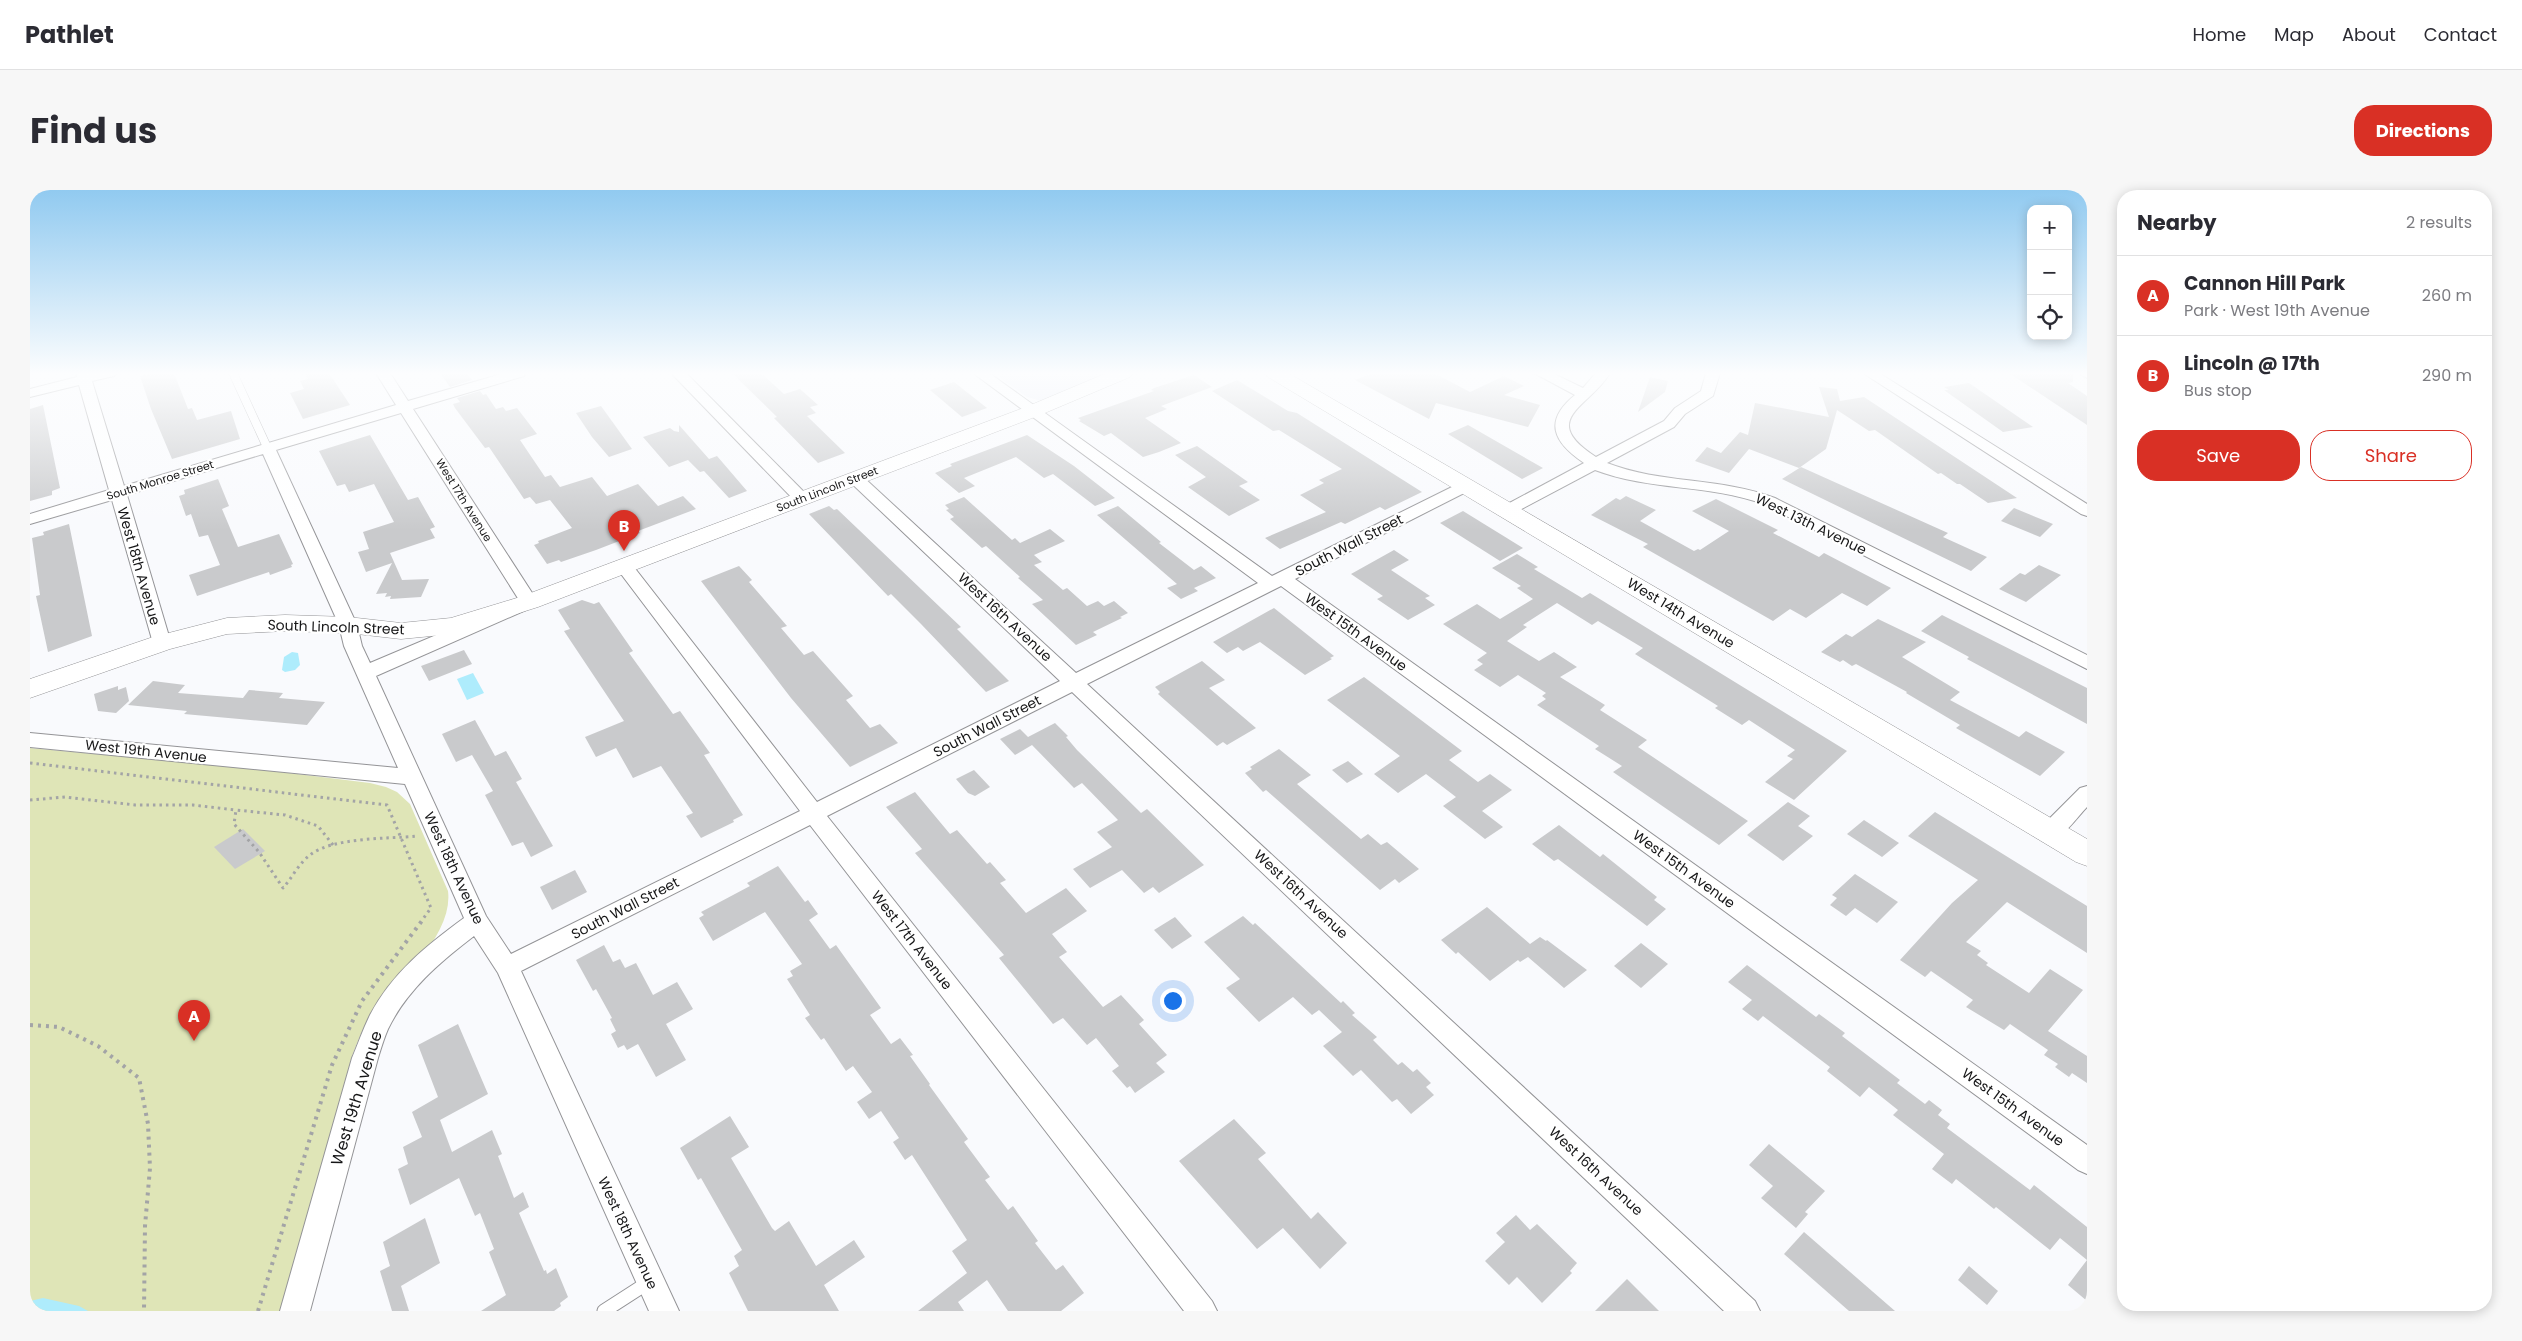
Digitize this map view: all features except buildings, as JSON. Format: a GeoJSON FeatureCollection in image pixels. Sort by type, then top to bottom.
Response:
{"type":"FeatureCollection","features":[{"type":"Feature","properties":{"kind":"street","name":"West 18th Avenue"},"geometry":{"type":"LineString","coordinates":[[98,425],[162,643]]}},
{"type":"Feature","properties":{"kind":"street","name":"South Monroe Street"},"geometry":{"type":"LineString","coordinates":[[30,518],[339,425]]}},
{"type":"Feature","properties":{"kind":"street","name":"West 17th Avenue"},"geometry":{"type":"LineString","coordinates":[[416,425],[529,602]]}},
{"type":"Feature","properties":{"kind":"street"},"geometry":{"type":"LineString","coordinates":[[729,425],[802,499]]}},
{"type":"Feature","properties":{"kind":"street","name":"South Lincoln Street"},"geometry":{"type":"LineString","coordinates":[[365,673],[529,602],[995,425]]}},
{"type":"Feature","properties":{"kind":"street","name":"West 15th Avenue"},"geometry":{"type":"LineString","coordinates":[[1053,425],[1276,581],[2087,1161]]}},
{"type":"Feature","properties":{"kind":"street","name":"West 14th Avenue"},"geometry":{"type":"LineString","coordinates":[[1363,425],[2087,854]]}},
{"type":"Feature","properties":{"kind":"street","name":"West 13th Avenue"},"geometry":{"type":"LineString","coordinates":[[1560,425],[1562,434],[1570,446],[1597,464],[1626,475],[1728,489],[1769,501],[2086,660]]}},
{"type":"Feature","properties":{"kind":"street"},"geometry":{"type":"LineString","coordinates":[[1508,510],[1597,464],[1665,425]]}},
{"type":"Feature","properties":{"kind":"street"},"geometry":{"type":"LineString","coordinates":[[1952,425],[2087,511]]}},
{"type":"Feature","properties":{"kind":"street","name":"West 18th Avenue"},"geometry":{"type":"LineString","coordinates":[[267,447],[348,625],[353,646],[477,921],[507,967],[664,1311]]}},
{"type":"Feature","properties":{"kind":"street","name":"West 16th Avenue"},"geometry":{"type":"LineString","coordinates":[[856,478],[1745,1311]]}},
{"type":"Feature","properties":{"kind":"street","name":"South Wall Street"},"geometry":{"type":"LineString","coordinates":[[507,967],[1466,486]]}},
{"type":"Feature","properties":{"kind":"street","name":"West 17th Avenue"},"geometry":{"type":"LineString","coordinates":[[624,566],[813,813],[1202,1311]]}},
{"type":"Feature","properties":{"kind":"street","name":"South Lincoln Street"},"geometry":{"type":"LineString","coordinates":[[30,689],[162,643],[228,626],[284,622],[348,625],[400,631],[452,626],[529,602]]}},
{"type":"Feature","properties":{"kind":"street","name":"West 19th Avenue"},"geometry":{"type":"LineString","coordinates":[[30,740],[412,777]]}},
{"type":"Feature","properties":{"kind":"street"},"geometry":{"type":"LineString","coordinates":[[2050,832],[2087,794]]}},
{"type":"Feature","properties":{"kind":"street","name":"West 19th Avenue"},"geometry":{"type":"LineString","coordinates":[[295,1311],[365,1058],[378,1023],[393,998],[409,977],[432,954],[477,921]]}},
{"type":"Feature","properties":{"kind":"lane"},"geometry":{"type":"LineString","coordinates":[[257,425],[267,447]]}},
{"type":"Feature","properties":{"kind":"lane"},"geometry":{"type":"LineString","coordinates":[[604,1311],[651,1281]]}},
{"type":"Feature","properties":{"kind":"path"},"geometry":{"type":"LineString","coordinates":[[30,763],[387,805],[431,908],[362,1001],[332,1065],[258,1311]]}},
{"type":"Feature","properties":{"kind":"path"},"geometry":{"type":"LineString","coordinates":[[30,800],[65,797],[135,805],[194,805],[285,815],[318,826],[333,845]]}},
{"type":"Feature","properties":{"kind":"path"},"geometry":{"type":"LineString","coordinates":[[236,810],[234,824],[259,852],[283,888],[311,855],[319,849],[333,845],[438,834]]}},
{"type":"Feature","properties":{"kind":"path"},"geometry":{"type":"LineString","coordinates":[[30,1025],[59,1027],[98,1046],[139,1078],[148,1124],[150,1168],[144,1226],[144,1311]]}},
{"type":"Feature","properties":{"kind":"green space"},"geometry":{"type":"Polygon","coordinates":[[[30,748],[257,769],[370,783],[397,792],[410,804],[448,891],[447,909],[441,926],[431,944],[366,1024],[358,1040],[281,1311],[30,1311],[30,748]]]}},
{"type":"Feature","properties":{"kind":"water"},"geometry":{"type":"Polygon","coordinates":[[[292,652],[298,653],[300,665],[295,670],[285,672],[282,670],[284,657],[292,652]]]}},
{"type":"Feature","properties":{"kind":"water"},"geometry":{"type":"Polygon","coordinates":[[[473,673],[484,693],[467,700],[457,679],[473,673]]]}},
{"type":"Feature","properties":{"kind":"water"},"geometry":{"type":"Polygon","coordinates":[[[43,1298],[79,1306],[88,1311],[30,1311],[30,1301],[43,1298]]]}},
{"type":"Feature","properties":{"kind":"place","name":"Lincoln @ 17th"},"geometry":{"type":"Point","coordinates":[624,551]}},
{"type":"Feature","properties":{"kind":"place","name":"Cannon Hill Park"},"geometry":{"type":"Point","coordinates":[194,1041]}}]}
